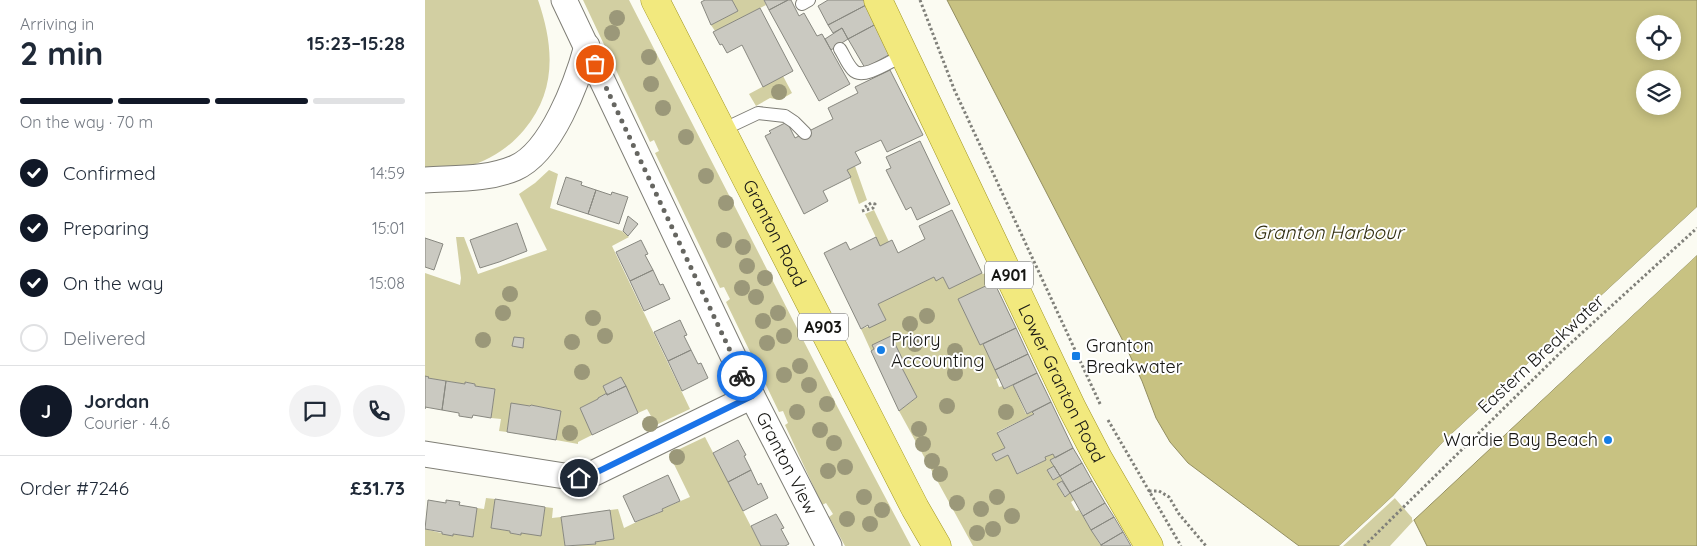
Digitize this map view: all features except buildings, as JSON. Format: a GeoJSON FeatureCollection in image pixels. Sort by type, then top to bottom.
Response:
{"type":"FeatureCollection","features":[{"type":"Feature","properties":{"kind":"main road","name":"Granton Road"},"geometry":{"type":"LineString","coordinates":[[655,0],[915,508],[937,546]]}},
{"type":"Feature","properties":{"kind":"main road","name":"Lower Granton Road"},"geometry":{"type":"LineString","coordinates":[[878,0],[1072,408],[1102,465],[1149,546]]}},
{"type":"Feature","properties":{"kind":"street","name":"Granton View"},"geometry":{"type":"LineString","coordinates":[[564,0],[752,396],[829,546]]}},
{"type":"Feature","properties":{"kind":"street"},"geometry":{"type":"LineString","coordinates":[[425,180],[483,177],[516,168],[529,159],[546,140],[576,85],[587,46]]}},
{"type":"Feature","properties":{"kind":"street"},"geometry":{"type":"LineString","coordinates":[[425,454],[571,477],[586,477],[752,396]]}},
{"type":"Feature","properties":{"kind":"lane"},"geometry":{"type":"LineString","coordinates":[[840,49],[852,70],[859,74],[867,73],[904,55]]}},
{"type":"Feature","properties":{"kind":"lane"},"geometry":{"type":"LineString","coordinates":[[722,130],[758,112],[785,116],[805,133]]}},
{"type":"Feature","properties":{"kind":"path"},"geometry":{"type":"LineString","coordinates":[[920,0],[954,89],[1103,412]]}},
{"type":"Feature","properties":{"kind":"path","name":"Eastern Breakwater"},"geometry":{"type":"LineString","coordinates":[[1364,546],[1561,352],[1697,228]]}},
{"type":"Feature","properties":{"kind":"path"},"geometry":{"type":"LineString","coordinates":[[1108,420],[1181,546]]}},
{"type":"Feature","properties":{"kind":"path"},"geometry":{"type":"LineString","coordinates":[[1149,491],[1159,491],[1169,497],[1179,514],[1206,546]]}},
{"type":"Feature","properties":{"kind":"shaded area"},"geometry":{"type":"Polygon","coordinates":[[[425,0],[538,0],[543,17],[549,51],[549,68],[547,84],[535,115],[524,130],[505,148],[483,161],[467,167],[425,169],[425,0]]]}},
{"type":"Feature","properties":{"kind":"shaded area"},"geometry":{"type":"Polygon","coordinates":[[[583,0],[629,0],[838,408],[911,546],[845,546],[829,517],[833,514],[826,503],[822,505],[785,425],[788,423],[783,411],[779,412],[726,302],[730,299],[724,287],[720,288],[655,153],[659,151],[654,140],[650,142],[583,0]]]}},
{"type":"Feature","properties":{"kind":"shaded area"},"geometry":{"type":"Polygon","coordinates":[[[732,0],[764,0],[766,5],[715,31],[711,25],[738,11],[732,0]]]}},
{"type":"Feature","properties":{"kind":"shaded area"},"geometry":{"type":"Polygon","coordinates":[[[783,76],[792,93],[780,100],[770,98],[756,106],[749,94],[783,76]]]}},
{"type":"Feature","properties":{"kind":"shaded area"},"geometry":{"type":"Polygon","coordinates":[[[855,166],[867,200],[859,204],[847,170],[855,166]]]}},
{"type":"Feature","properties":{"kind":"shaded area"},"geometry":{"type":"Polygon","coordinates":[[[549,170],[558,174],[550,208],[622,231],[629,237],[612,246],[690,409],[656,425],[647,409],[638,413],[621,377],[603,386],[607,393],[580,408],[592,435],[578,442],[578,444],[556,440],[561,411],[531,405],[511,404],[507,432],[499,431],[501,419],[491,418],[495,389],[425,376],[425,273],[460,285],[461,278],[456,237],[464,237],[478,274],[547,250],[519,194],[549,170]]]}},
{"type":"Feature","properties":{"kind":"shaded area"},"geometry":{"type":"Polygon","coordinates":[[[874,210],[889,242],[880,246],[865,214],[874,210]]]}},
{"type":"Feature","properties":{"kind":"shaded area"},"geometry":{"type":"Polygon","coordinates":[[[982,273],[986,273],[991,284],[958,299],[980,345],[983,344],[999,378],[996,379],[999,387],[1003,386],[1005,389],[1013,385],[1026,414],[1032,412],[1034,414],[997,432],[1005,448],[992,454],[996,461],[1008,455],[1018,474],[1046,460],[1045,457],[1053,454],[1055,458],[1051,461],[1054,466],[1047,470],[1053,480],[1060,476],[1062,481],[1057,484],[1064,496],[1070,493],[1074,500],[1071,502],[1076,511],[1079,510],[1101,546],[973,546],[899,411],[917,397],[902,368],[906,366],[891,336],[873,345],[874,349],[871,351],[861,329],[886,320],[878,304],[934,277],[936,280],[943,277],[949,289],[982,273]]]}},
{"type":"Feature","properties":{"kind":"shaded area"},"geometry":{"type":"Polygon","coordinates":[[[705,437],[761,546],[565,546],[595,544],[595,542],[614,539],[610,510],[618,509],[624,528],[690,497],[669,454],[705,437]]]}},
{"type":"Feature","properties":{"kind":"shaded area"},"geometry":{"type":"Polygon","coordinates":[[[1393,496],[1414,520],[1390,546],[1339,546],[1393,496]]]}},
{"type":"Feature","properties":{"kind":"shaded area"},"geometry":{"type":"Polygon","coordinates":[[[486,498],[495,499],[491,528],[510,531],[510,533],[520,535],[521,533],[541,535],[545,507],[553,508],[552,518],[561,517],[565,546],[425,546],[425,529],[453,536],[453,534],[472,537],[477,508],[484,509],[486,498]]]}},
{"type":"Feature","properties":{"kind":"water","name":"Granton Harbour"},"geometry":{"type":"Polygon","coordinates":[[[947,0],[1697,0],[1697,207],[1445,440],[1393,496],[1339,546],[1299,546],[1188,463],[1170,442],[1156,418],[1142,381],[947,0]]]}},
{"type":"Feature","properties":{"kind":"water","name":"Wardie Bay Beach"},"geometry":{"type":"Polygon","coordinates":[[[1697,255],[1697,546],[1427,546],[1414,520],[1697,255]]]}},
{"type":"Feature","properties":{"kind":"pier"},"geometry":{"type":"Polygon","coordinates":[[[1697,207],[1697,210],[1447,442],[1395,498],[1343,546],[1339,546],[1393,496],[1445,440],[1697,207]]]}},
{"type":"Feature","properties":{"kind":"pier"},"geometry":{"type":"Polygon","coordinates":[[[1697,252],[1697,255],[1412,521],[1412,518],[1697,252]]]}},
{"type":"Feature","properties":{"kind":"way so far"},"geometry":{"type":"LineString","coordinates":[[595,64],[742,376]]}},
{"type":"Feature","properties":{"kind":"place","name":"Priory Accounting"},"geometry":{"type":"Point","coordinates":[881,350]}},
{"type":"Feature","properties":{"kind":"place","name":"Granton Breakwater"},"geometry":{"type":"Point","coordinates":[1076,356]}},
{"type":"Feature","properties":{"kind":"place","name":"Wardie Bay Beach"},"geometry":{"type":"Point","coordinates":[1608,440]}},
{"type":"Feature","properties":{"kind":"route"},"geometry":{"type":"LineString","coordinates":[[579,478],[593,474],[752,396],[742,376]]}}]}
